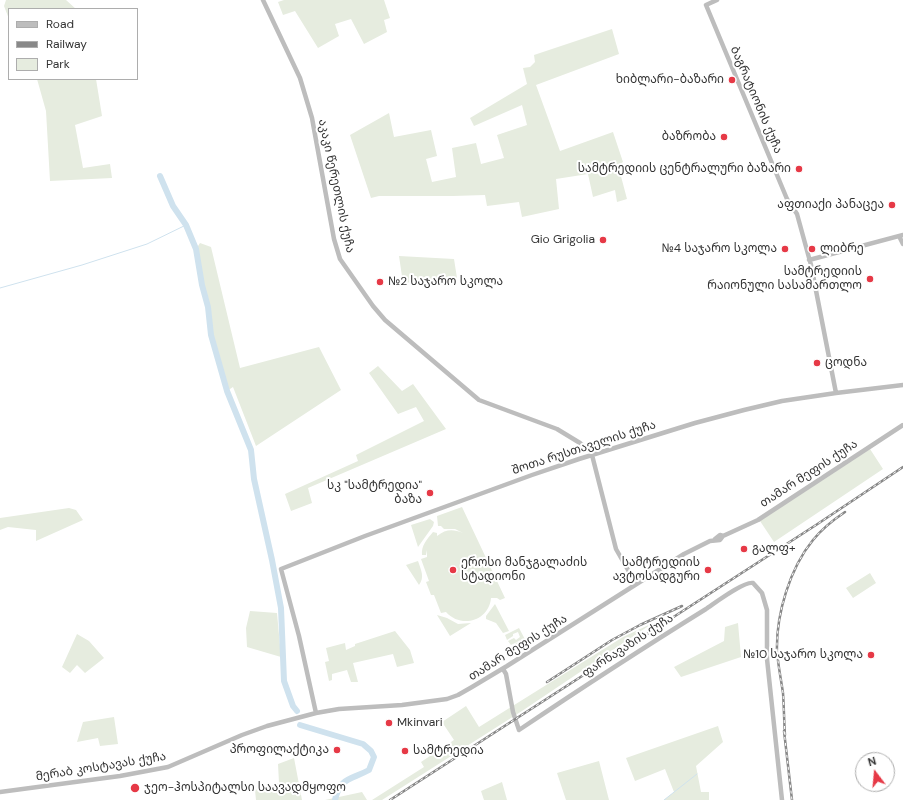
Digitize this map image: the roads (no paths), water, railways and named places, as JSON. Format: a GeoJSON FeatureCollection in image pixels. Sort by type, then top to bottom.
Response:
{"type":"FeatureCollection","features":[{"type":"Feature","properties":{"kind":"street","name":"აკაკი წერეთლის ქუჩა"},"geometry":{"type":"LineString","coordinates":[[263,0],[300,78],[312,118],[334,239],[340,259],[373,306],[385,320],[407,340],[479,400],[557,429],[580,443],[590,451],[592,455]]}},
{"type":"Feature","properties":{"kind":"street","name":"ბაგრატიონის ქუჩა"},"geometry":{"type":"LineString","coordinates":[[717,0],[706,5],[788,202],[798,214],[809,260],[836,393]]}},
{"type":"Feature","properties":{"kind":"street"},"geometry":{"type":"LineString","coordinates":[[809,260],[901,236],[903,244]]}},
{"type":"Feature","properties":{"kind":"street","name":"შოთა რუსთაველის ქუჩა"},"geometry":{"type":"LineString","coordinates":[[316,713],[300,636],[281,569],[489,490],[592,455],[695,423],[782,402],[836,393],[903,386]]}},
{"type":"Feature","properties":{"kind":"street","name":"თამარ მეფის ქუჩა"},"geometry":{"type":"LineString","coordinates":[[316,713],[339,709],[440,701],[458,695],[503,669],[684,554],[716,539],[720,540],[723,536],[758,520],[903,425]]}},
{"type":"Feature","properties":{"kind":"street"},"geometry":{"type":"LineString","coordinates":[[592,455],[616,549],[636,584]]}},
{"type":"Feature","properties":{"kind":"street","name":"ფარნავაზის ქუჩა"},"geometry":{"type":"LineString","coordinates":[[503,669],[506,674],[518,730],[655,640],[731,592],[750,582],[757,586],[762,593],[767,610],[767,659],[782,800]]}},
{"type":"Feature","properties":{"kind":"street","name":"მერაბ კოსტავას ქუჩა"},"geometry":{"type":"LineString","coordinates":[[0,792],[168,768],[242,735],[267,726],[316,713]]}},
{"type":"Feature","properties":{"kind":"waterway"},"geometry":{"type":"LineString","coordinates":[[160,176],[173,206],[186,225],[196,249],[202,285],[208,307],[211,335],[227,391],[251,450],[254,479],[281,608],[284,681],[293,706],[297,711]]}},
{"type":"Feature","properties":{"kind":"waterway"},"geometry":{"type":"LineString","coordinates":[[0,288],[82,265],[147,244],[186,225]]}},
{"type":"Feature","properties":{"kind":"waterway"},"geometry":{"type":"LineString","coordinates":[[300,725],[363,744],[371,751],[374,757],[369,770],[343,783],[335,800]]}},
{"type":"Feature","properties":{"kind":"waterway"},"geometry":{"type":"LineString","coordinates":[[664,800],[697,774]]}},
{"type":"Feature","properties":{"kind":"railway"},"geometry":{"type":"LineString","coordinates":[[390,800],[816,525],[903,467]]}},
{"type":"Feature","properties":{"kind":"railway"},"geometry":{"type":"LineString","coordinates":[[785,735],[783,693],[777,651],[777,637],[786,592],[798,564],[813,540],[832,521],[845,512]]}},
{"type":"Feature","properties":{"kind":"railway"},"geometry":{"type":"LineString","coordinates":[[547,682],[612,640],[640,625],[682,606]]}},
{"type":"Feature","properties":{"kind":"railway"},"geometry":{"type":"LineString","coordinates":[[784,731],[792,800]]}},
{"type":"Feature","properties":{"kind":"place","name":"ხიბლარი-ბაზარი"},"geometry":{"type":"Point","coordinates":[732,80]}},
{"type":"Feature","properties":{"kind":"place","name":"ბაზრობა"},"geometry":{"type":"Point","coordinates":[724,137]}},
{"type":"Feature","properties":{"kind":"place","name":"სამტრედიის ცენტრალური ბაზარი"},"geometry":{"type":"Point","coordinates":[799,169]}},
{"type":"Feature","properties":{"kind":"place","name":"აფთიაქი პანაცეა"},"geometry":{"type":"Point","coordinates":[892,205]}},
{"type":"Feature","properties":{"kind":"place","name":"Gio Grigolia"},"geometry":{"type":"Point","coordinates":[603,240]}},
{"type":"Feature","properties":{"kind":"place","name":"№4 საჯარო სკოლა"},"geometry":{"type":"Point","coordinates":[785,249]}},
{"type":"Feature","properties":{"kind":"place","name":"ლიბრე"},"geometry":{"type":"Point","coordinates":[812,249]}},
{"type":"Feature","properties":{"kind":"place","name":"სამტრედიის რაიონული სასამართლო"},"geometry":{"type":"Point","coordinates":[870,279]}},
{"type":"Feature","properties":{"kind":"place","name":"№2 საჯარო სკოლა"},"geometry":{"type":"Point","coordinates":[380,282]}},
{"type":"Feature","properties":{"kind":"place","name":"ცოდნა"},"geometry":{"type":"Point","coordinates":[817,363]}},
{"type":"Feature","properties":{"kind":"place","name":"სკ \"სამტრედია\" ბაზა"},"geometry":{"type":"Point","coordinates":[430,493]}},
{"type":"Feature","properties":{"kind":"place","name":"გალფ+"},"geometry":{"type":"Point","coordinates":[744,549]}},
{"type":"Feature","properties":{"kind":"place","name":"ეროსი მანჯგალაძის სტადიონი"},"geometry":{"type":"Point","coordinates":[453,570]}},
{"type":"Feature","properties":{"kind":"place","name":"სამტრედიის ავტოსადგური"},"geometry":{"type":"Point","coordinates":[708,570]}},
{"type":"Feature","properties":{"kind":"place","name":"№10 საჯარო სკოლა"},"geometry":{"type":"Point","coordinates":[871,655]}},
{"type":"Feature","properties":{"kind":"place","name":"Mkinvari"},"geometry":{"type":"Point","coordinates":[389,723]}},
{"type":"Feature","properties":{"kind":"place","name":"პროფილაქტიკა"},"geometry":{"type":"Point","coordinates":[337,750]}},
{"type":"Feature","properties":{"kind":"place","name":"სამტრედია"},"geometry":{"type":"Point","coordinates":[405,751]}},
{"type":"Feature","properties":{"kind":"place","name":"ჯეო-ჰოსპიტალსი საავადმყოფო"},"geometry":{"type":"Point","coordinates":[135,788]}}]}
